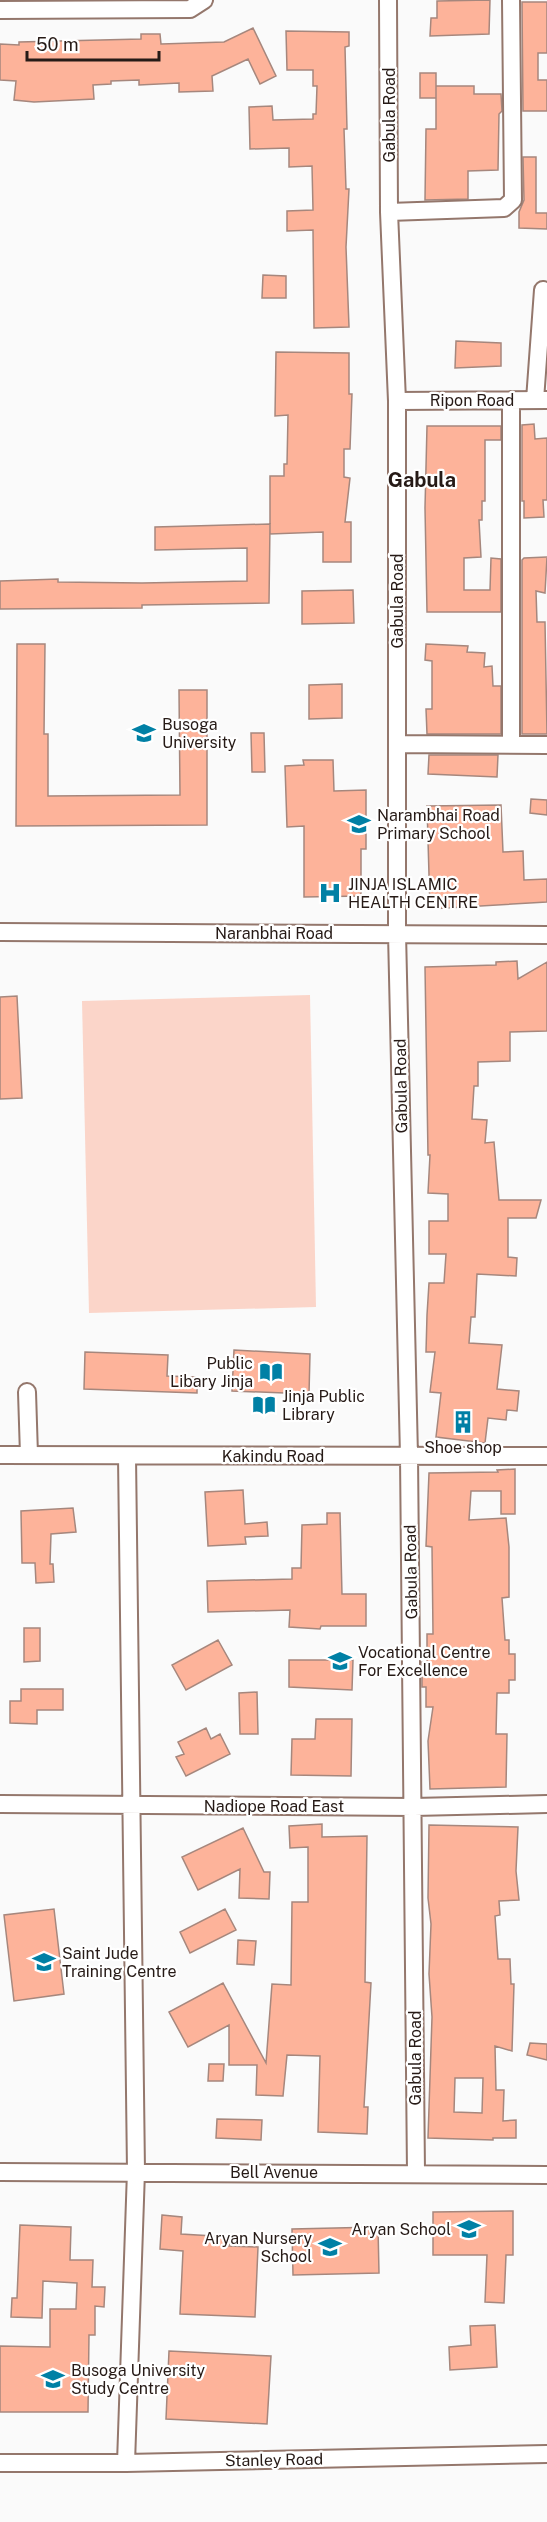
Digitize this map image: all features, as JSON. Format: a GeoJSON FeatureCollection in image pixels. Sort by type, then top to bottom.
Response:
{"type":"FeatureCollection","features":[{"type":"Feature","properties":{"kind":"street"},"geometry":{"type":"LineString","coordinates":[[0,10],[190,9],[204,0]]}},
{"type":"Feature","properties":{"kind":"street","name":"Gabula Road"},"geometry":{"type":"LineString","coordinates":[[388,0],[389,212],[397,401],[397,933],[409,1456],[416,2173]]}},
{"type":"Feature","properties":{"kind":"street"},"geometry":{"type":"LineString","coordinates":[[389,212],[504,208],[513,200],[511,0]]}},
{"type":"Feature","properties":{"kind":"street"},"geometry":{"type":"LineString","coordinates":[[541,400],[543,290]]}},
{"type":"Feature","properties":{"kind":"street"},"geometry":{"type":"LineString","coordinates":[[511,400],[511,745]]}},
{"type":"Feature","properties":{"kind":"street","name":"Ripon Road"},"geometry":{"type":"LineString","coordinates":[[397,401],[541,400]]}},
{"type":"Feature","properties":{"kind":"street"},"geometry":{"type":"LineString","coordinates":[[397,744],[547,745]]}},
{"type":"Feature","properties":{"kind":"street","name":"Naranbhai Road"},"geometry":{"type":"LineString","coordinates":[[0,932],[547,935]]}},
{"type":"Feature","properties":{"kind":"street"},"geometry":{"type":"LineString","coordinates":[[27,1392],[29,1455]]}},
{"type":"Feature","properties":{"kind":"street","name":"Kakindu Road"},"geometry":{"type":"LineString","coordinates":[[0,1455],[547,1456]]}},
{"type":"Feature","properties":{"kind":"street"},"geometry":{"type":"LineString","coordinates":[[126,2463],[136,2171],[127,1456]]}},
{"type":"Feature","properties":{"kind":"street","name":"Nadiope Road East"},"geometry":{"type":"LineString","coordinates":[[0,1804],[414,1807],[547,1804]]}},
{"type":"Feature","properties":{"kind":"street","name":"Bell Avenue"},"geometry":{"type":"LineString","coordinates":[[0,2172],[547,2175]]}},
{"type":"Feature","properties":{"kind":"street","name":"Stanley Road"},"geometry":{"type":"LineString","coordinates":[[0,2463],[126,2463],[547,2454]]}},
{"type":"Feature","properties":{"kind":"shaded area"},"geometry":{"type":"Polygon","coordinates":[[[310,995],[316,1307],[89,1313],[82,1001],[310,995]]]}},
{"type":"Feature","properties":{"kind":"building"},"geometry":{"type":"Polygon","coordinates":[[[490,0],[489,34],[430,36],[431,18],[437,18],[437,1],[490,0]]]}},
{"type":"Feature","properties":{"kind":"building"},"geometry":{"type":"Polygon","coordinates":[[[522,2],[547,2],[547,53],[538,53],[538,80],[547,80],[547,111],[523,111],[522,2]]]}},
{"type":"Feature","properties":{"kind":"building"},"geometry":{"type":"Polygon","coordinates":[[[253,28],[276,76],[260,84],[248,59],[212,76],[213,91],[179,92],[179,83],[139,85],[139,80],[111,81],[111,84],[93,85],[94,99],[34,102],[14,100],[16,81],[0,80],[0,44],[141,39],[141,34],[160,34],[161,44],[224,42],[253,28]]]}},
{"type":"Feature","properties":{"kind":"building"},"geometry":{"type":"Polygon","coordinates":[[[286,31],[349,32],[349,46],[345,47],[347,129],[344,129],[346,189],[349,189],[346,247],[349,327],[314,328],[313,230],[287,231],[287,211],[313,210],[312,166],[289,167],[289,148],[250,149],[249,107],[272,106],[273,120],[313,119],[313,114],[316,114],[317,86],[313,86],[313,70],[287,70],[286,31]]]}},
{"type":"Feature","properties":{"kind":"building"},"geometry":{"type":"Polygon","coordinates":[[[420,73],[436,73],[436,98],[420,98],[420,73]]]}},
{"type":"Feature","properties":{"kind":"building"},"geometry":{"type":"Polygon","coordinates":[[[436,86],[474,86],[474,94],[501,94],[498,170],[468,171],[468,199],[425,200],[426,129],[436,129],[436,86]]]}},
{"type":"Feature","properties":{"kind":"building"},"geometry":{"type":"Polygon","coordinates":[[[523,157],[536,157],[536,213],[547,213],[547,229],[519,228],[519,212],[524,200],[523,157]]]}},
{"type":"Feature","properties":{"kind":"building"},"geometry":{"type":"Polygon","coordinates":[[[263,275],[286,276],[286,298],[262,298],[263,275]]]}},
{"type":"Feature","properties":{"kind":"building"},"geometry":{"type":"Polygon","coordinates":[[[456,341],[501,343],[501,366],[455,368],[456,341]]]}},
{"type":"Feature","properties":{"kind":"building"},"geometry":{"type":"Polygon","coordinates":[[[276,352],[349,353],[349,394],[352,394],[350,449],[344,449],[344,477],[350,478],[345,522],[351,522],[351,562],[323,562],[323,532],[270,534],[270,476],[284,476],[284,464],[287,464],[288,415],[275,416],[276,352]]]}},
{"type":"Feature","properties":{"kind":"building"},"geometry":{"type":"Polygon","coordinates":[[[534,424],[535,439],[547,438],[547,500],[543,500],[544,517],[524,518],[522,425],[534,424]]]}},
{"type":"Feature","properties":{"kind":"building"},"geometry":{"type":"Polygon","coordinates":[[[427,426],[501,426],[501,440],[485,440],[485,501],[482,501],[482,520],[479,520],[481,557],[464,558],[464,590],[490,590],[491,558],[501,559],[501,612],[427,612],[425,508],[427,426]]]}},
{"type":"Feature","properties":{"kind":"building"},"geometry":{"type":"Polygon","coordinates":[[[270,524],[269,603],[142,605],[142,608],[0,609],[0,581],[58,579],[58,582],[142,583],[247,581],[247,548],[155,550],[155,527],[270,524]]]}},
{"type":"Feature","properties":{"kind":"building"},"geometry":{"type":"Polygon","coordinates":[[[547,557],[545,593],[536,591],[537,622],[545,622],[547,734],[522,734],[522,560],[547,557]]]}},
{"type":"Feature","properties":{"kind":"building"},"geometry":{"type":"Polygon","coordinates":[[[353,590],[354,623],[302,624],[302,591],[353,590]]]}},
{"type":"Feature","properties":{"kind":"building"},"geometry":{"type":"Polygon","coordinates":[[[17,644],[45,644],[44,734],[48,734],[48,796],[180,795],[179,690],[207,690],[207,825],[16,826],[17,644]]]}},
{"type":"Feature","properties":{"kind":"building"},"geometry":{"type":"Polygon","coordinates":[[[426,644],[468,646],[467,652],[485,653],[484,667],[492,666],[493,686],[501,686],[501,734],[427,734],[426,709],[432,709],[432,661],[425,660],[426,644]]]}},
{"type":"Feature","properties":{"kind":"building"},"geometry":{"type":"Polygon","coordinates":[[[342,684],[342,718],[309,719],[309,685],[342,684]]]}},
{"type":"Feature","properties":{"kind":"building"},"geometry":{"type":"Polygon","coordinates":[[[251,733],[264,733],[265,772],[252,772],[251,733]]]}},
{"type":"Feature","properties":{"kind":"building"},"geometry":{"type":"Polygon","coordinates":[[[429,755],[498,755],[497,777],[428,774],[429,755]]]}},
{"type":"Feature","properties":{"kind":"building"},"geometry":{"type":"Polygon","coordinates":[[[303,760],[333,760],[334,791],[366,790],[366,849],[361,849],[361,896],[304,897],[304,826],[287,827],[285,766],[304,765],[303,760]]]}},
{"type":"Feature","properties":{"kind":"building"},"geometry":{"type":"Polygon","coordinates":[[[531,799],[547,800],[547,815],[530,813],[531,799]]]}},
{"type":"Feature","properties":{"kind":"building"},"geometry":{"type":"Polygon","coordinates":[[[501,805],[503,852],[523,851],[524,880],[547,879],[547,902],[430,909],[427,806],[501,805]]]}},
{"type":"Feature","properties":{"kind":"building"},"geometry":{"type":"Polygon","coordinates":[[[517,961],[518,979],[547,962],[547,1031],[510,1032],[510,1061],[478,1062],[478,1086],[474,1086],[472,1119],[487,1120],[485,1143],[494,1142],[499,1200],[541,1200],[536,1218],[508,1218],[508,1257],[517,1258],[516,1276],[477,1274],[475,1317],[471,1317],[469,1343],[502,1345],[497,1389],[519,1391],[517,1411],[507,1410],[506,1420],[488,1418],[485,1443],[436,1437],[441,1393],[430,1392],[435,1352],[426,1352],[429,1283],[444,1283],[446,1254],[429,1254],[429,1221],[448,1221],[448,1194],[428,1193],[430,1155],[428,1155],[425,967],[496,965],[496,962],[517,961]]]}},
{"type":"Feature","properties":{"kind":"building"},"geometry":{"type":"Polygon","coordinates":[[[17,996],[22,1098],[0,1099],[0,997],[17,996]]]}},
{"type":"Feature","properties":{"kind":"building","name":"Public Libary Jinja"},"geometry":{"type":"Polygon","coordinates":[[[234,1350],[310,1354],[309,1394],[232,1391],[234,1350]]]}},
{"type":"Feature","properties":{"kind":"building"},"geometry":{"type":"Polygon","coordinates":[[[85,1352],[168,1355],[167,1376],[197,1377],[197,1393],[84,1389],[85,1352]]]}},
{"type":"Feature","properties":{"kind":"building"},"geometry":{"type":"Polygon","coordinates":[[[515,1469],[515,1514],[501,1514],[501,1491],[471,1491],[469,1520],[506,1518],[509,1547],[509,1597],[502,1598],[505,1640],[509,1640],[509,1654],[515,1654],[515,1680],[509,1680],[509,1693],[497,1693],[496,1734],[507,1734],[506,1787],[430,1789],[428,1741],[433,1707],[426,1707],[426,1687],[422,1687],[422,1662],[427,1662],[427,1634],[433,1634],[432,1547],[426,1546],[429,1473],[498,1472],[497,1470],[515,1469]]]}},
{"type":"Feature","properties":{"kind":"building"},"geometry":{"type":"Polygon","coordinates":[[[243,1490],[245,1524],[267,1522],[268,1536],[245,1537],[246,1544],[208,1546],[205,1492],[243,1490]]]}},
{"type":"Feature","properties":{"kind":"building"},"geometry":{"type":"Polygon","coordinates":[[[73,1508],[76,1532],[51,1534],[50,1564],[53,1564],[54,1582],[36,1583],[35,1563],[22,1563],[21,1511],[73,1508]]]}},
{"type":"Feature","properties":{"kind":"building"},"geometry":{"type":"Polygon","coordinates":[[[327,1513],[340,1513],[342,1594],[366,1594],[366,1626],[321,1626],[320,1629],[289,1627],[290,1610],[208,1612],[207,1581],[292,1579],[292,1568],[301,1568],[302,1525],[327,1524],[327,1513]]]}},
{"type":"Feature","properties":{"kind":"building"},"geometry":{"type":"Polygon","coordinates":[[[24,1628],[40,1628],[40,1661],[24,1662],[24,1628]]]}},
{"type":"Feature","properties":{"kind":"building"},"geometry":{"type":"Polygon","coordinates":[[[218,1640],[232,1665],[186,1690],[172,1665],[218,1640]]]}},
{"type":"Feature","properties":{"kind":"building"},"geometry":{"type":"Polygon","coordinates":[[[289,1660],[353,1660],[352,1690],[289,1687],[289,1660]]]}},
{"type":"Feature","properties":{"kind":"building"},"geometry":{"type":"Polygon","coordinates":[[[21,1689],[63,1689],[63,1710],[37,1710],[37,1724],[10,1723],[10,1701],[21,1701],[21,1689]]]}},
{"type":"Feature","properties":{"kind":"building"},"geometry":{"type":"Polygon","coordinates":[[[257,1692],[258,1734],[240,1734],[239,1693],[257,1692]]]}},
{"type":"Feature","properties":{"kind":"building"},"geometry":{"type":"Polygon","coordinates":[[[316,1719],[352,1719],[351,1776],[291,1775],[292,1739],[315,1739],[316,1719]]]}},
{"type":"Feature","properties":{"kind":"building"},"geometry":{"type":"Polygon","coordinates":[[[206,1728],[211,1739],[220,1734],[230,1754],[186,1776],[176,1757],[184,1754],[178,1742],[206,1728]]]}},
{"type":"Feature","properties":{"kind":"building"},"geometry":{"type":"Polygon","coordinates":[[[322,1824],[322,1837],[367,1836],[365,1982],[371,1983],[364,2107],[368,2107],[367,2134],[318,2132],[320,2056],[287,2055],[283,2096],[256,2095],[257,2065],[229,2065],[229,2025],[188,2047],[169,2012],[223,1983],[266,2063],[272,1984],[291,1985],[292,1902],[308,1902],[308,1847],[290,1848],[289,1826],[322,1824]]]}},
{"type":"Feature","properties":{"kind":"building"},"geometry":{"type":"Polygon","coordinates":[[[429,1825],[518,1827],[516,1871],[519,1900],[499,1901],[500,1915],[495,1916],[498,1959],[510,1959],[511,1984],[514,1984],[512,2051],[495,2046],[496,2090],[504,2090],[503,2121],[516,2120],[516,2138],[493,2138],[493,2140],[428,2138],[432,2017],[429,1974],[431,1924],[428,1898],[429,1825]],[[455,2078],[454,2112],[482,2113],[483,2078],[455,2078]]]}},
{"type":"Feature","properties":{"kind":"building"},"geometry":{"type":"Polygon","coordinates":[[[243,1828],[264,1872],[270,1872],[269,1899],[239,1898],[240,1869],[198,1890],[182,1857],[243,1828]]]}},
{"type":"Feature","properties":{"kind":"building"},"geometry":{"type":"Polygon","coordinates":[[[54,1909],[64,1994],[14,2001],[4,1915],[54,1909]]]}},
{"type":"Feature","properties":{"kind":"building"},"geometry":{"type":"Polygon","coordinates":[[[225,1909],[236,1930],[190,1953],[180,1932],[225,1909]]]}},
{"type":"Feature","properties":{"kind":"building"},"geometry":{"type":"Polygon","coordinates":[[[238,1940],[256,1941],[254,1965],[237,1964],[238,1940]]]}},
{"type":"Feature","properties":{"kind":"building"},"geometry":{"type":"Polygon","coordinates":[[[530,2043],[547,2044],[547,2060],[527,2055],[530,2043]]]}},
{"type":"Feature","properties":{"kind":"building"},"geometry":{"type":"Polygon","coordinates":[[[209,2064],[224,2064],[223,2081],[208,2081],[209,2064]]]}},
{"type":"Feature","properties":{"kind":"building"},"geometry":{"type":"Polygon","coordinates":[[[217,2119],[262,2120],[261,2140],[216,2138],[217,2119]]]}},
{"type":"Feature","properties":{"kind":"building"},"geometry":{"type":"Polygon","coordinates":[[[513,2211],[513,2255],[506,2255],[504,2303],[485,2302],[487,2255],[433,2255],[433,2212],[513,2211]]]}},
{"type":"Feature","properties":{"kind":"building"},"geometry":{"type":"Polygon","coordinates":[[[162,2215],[182,2217],[181,2234],[230,2237],[229,2246],[258,2247],[255,2317],[180,2314],[183,2251],[160,2249],[162,2215]]]}},
{"type":"Feature","properties":{"kind":"building"},"geometry":{"type":"Polygon","coordinates":[[[20,2225],[71,2227],[70,2260],[93,2260],[92,2287],[105,2287],[104,2307],[95,2306],[95,2335],[89,2335],[88,2412],[0,2412],[0,2346],[50,2347],[50,2309],[76,2309],[77,2283],[43,2281],[42,2318],[11,2317],[12,2298],[17,2298],[20,2225]]]}},
{"type":"Feature","properties":{"kind":"building"},"geometry":{"type":"Polygon","coordinates":[[[378,2227],[379,2273],[293,2275],[292,2229],[378,2227]]]}},
{"type":"Feature","properties":{"kind":"building"},"geometry":{"type":"Polygon","coordinates":[[[495,2325],[497,2367],[450,2370],[449,2347],[471,2345],[470,2326],[495,2325]]]}},
{"type":"Feature","properties":{"kind":"building"},"geometry":{"type":"Polygon","coordinates":[[[169,2351],[271,2356],[267,2424],[166,2419],[169,2351]]]}},
{"type":"Feature","properties":{"kind":"place","name":"Busoga University"},"geometry":{"type":"Point","coordinates":[144,733]}},
{"type":"Feature","properties":{"kind":"place","name":"Narambhai Road Primary School"},"geometry":{"type":"Point","coordinates":[359,824]}},
{"type":"Feature","properties":{"kind":"place","name":"JINJA ISLAMIC HEALTH CENTRE"},"geometry":{"type":"Point","coordinates":[330,893]}},
{"type":"Feature","properties":{"kind":"place","name":"Public Libary Jinja"},"geometry":{"type":"Point","coordinates":[271,1372]}},
{"type":"Feature","properties":{"kind":"place","name":"Jinja Public Library"},"geometry":{"type":"Point","coordinates":[264,1405]}},
{"type":"Feature","properties":{"kind":"place","name":"Shoe shop"},"geometry":{"type":"Point","coordinates":[463,1422]}},
{"type":"Feature","properties":{"kind":"place","name":"Vocational Centre For Excellence"},"geometry":{"type":"Point","coordinates":[340,1661]}},
{"type":"Feature","properties":{"kind":"place","name":"Saint Jude Training Centre"},"geometry":{"type":"Point","coordinates":[44,1962]}},
{"type":"Feature","properties":{"kind":"place","name":"Aryan School"},"geometry":{"type":"Point","coordinates":[469,2229]}},
{"type":"Feature","properties":{"kind":"place","name":"Aryan Nursery School"},"geometry":{"type":"Point","coordinates":[330,2247]}},
{"type":"Feature","properties":{"kind":"place","name":"Busoga University Study Centre"},"geometry":{"type":"Point","coordinates":[53,2379]}},
{"type":"Feature","properties":{"kind":"district","name":"Gabula"},"geometry":{"type":"Point","coordinates":[422,480]}}]}
